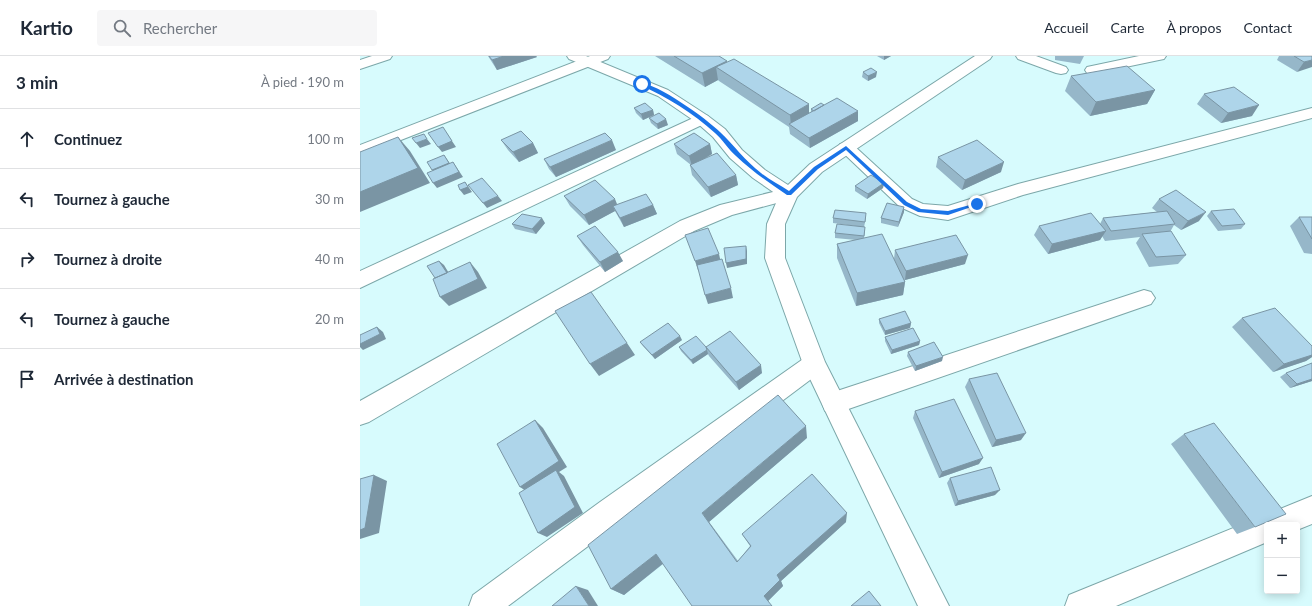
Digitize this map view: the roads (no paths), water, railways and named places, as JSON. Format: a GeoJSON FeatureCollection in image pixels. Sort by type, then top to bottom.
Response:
{"type":"FeatureCollection","features":[{"type":"Feature","properties":{"kind":"street"},"geometry":{"type":"LineString","coordinates":[[360,65],[385,56]]}},
{"type":"Feature","properties":{"kind":"street"},"geometry":{"type":"LineString","coordinates":[[360,150],[581,59],[603,56]]}},
{"type":"Feature","properties":{"kind":"street"},"geometry":{"type":"LineString","coordinates":[[934,606],[814,364],[775,258],[776,224],[789,194],[816,168],[985,56]]}},
{"type":"Feature","properties":{"kind":"street"},"geometry":{"type":"LineString","coordinates":[[1023,56],[1061,70]]}},
{"type":"Feature","properties":{"kind":"street"},"geometry":{"type":"LineString","coordinates":[[1092,70],[1159,56]]}},
{"type":"Feature","properties":{"kind":"street"},"geometry":{"type":"LineString","coordinates":[[581,59],[663,93],[702,119],[719,133],[736,154],[759,174],[789,194]]}},
{"type":"Feature","properties":{"kind":"street"},"geometry":{"type":"LineString","coordinates":[[846,148],[906,203],[920,210],[948,213],[1018,190],[1312,113]]}},
{"type":"Feature","properties":{"kind":"street"},"geometry":{"type":"LineString","coordinates":[[360,280],[702,119]]}},
{"type":"Feature","properties":{"kind":"street"},"geometry":{"type":"LineString","coordinates":[[360,414],[687,226],[727,210],[789,194]]}},
{"type":"Feature","properties":{"kind":"street"},"geometry":{"type":"LineString","coordinates":[[834,403],[1144,298]]}},
{"type":"Feature","properties":{"kind":"street"},"geometry":{"type":"LineString","coordinates":[[484,606],[610,512],[814,364]]}},
{"type":"Feature","properties":{"kind":"street"},"geometry":{"type":"LineString","coordinates":[[1282,522],[1312,510]]}},
{"type":"Feature","properties":{"kind":"street"},"geometry":{"type":"LineString","coordinates":[[1080,606],[1264,529]]}}]}
